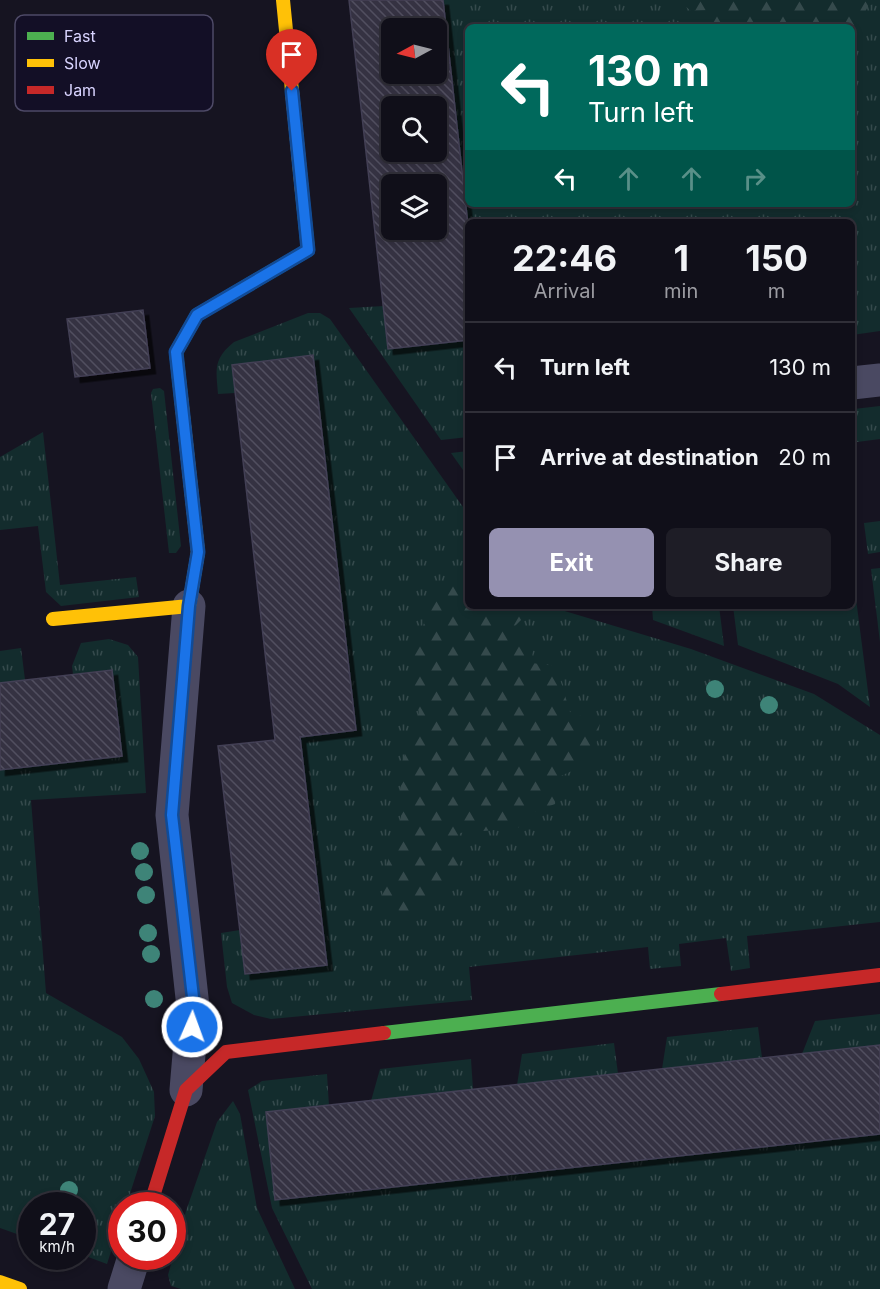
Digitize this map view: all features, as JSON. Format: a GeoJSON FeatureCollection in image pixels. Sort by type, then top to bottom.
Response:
{"type":"FeatureCollection","features":[{"type":"Feature","properties":{"kind":"street"},"geometry":{"type":"LineString","coordinates":[[154,1192],[186,1090],[194,1006],[172,815],[189,606],[198,552],[176,352],[197,315],[308,250],[283,0]]}},
{"type":"Feature","properties":{"kind":"street"},"geometry":{"type":"LineString","coordinates":[[855,383],[880,380]]}},
{"type":"Feature","properties":{"kind":"street"},"geometry":{"type":"LineString","coordinates":[[53,619],[189,606]]}},
{"type":"Feature","properties":{"kind":"street"},"geometry":{"type":"LineString","coordinates":[[186,1090],[226,1052],[880,975]]}},
{"type":"Feature","properties":{"kind":"street"},"geometry":{"type":"LineString","coordinates":[[0,1282],[20,1289]]}},
{"type":"Feature","properties":{"kind":"green space"},"geometry":{"type":"Polygon","coordinates":[[[443,0],[880,0],[880,331],[855,335],[855,219],[467,219],[466,207],[855,207],[855,24],[465,24],[465,198],[447,18],[445,18],[443,0]]]}},
{"type":"Feature","properties":{"kind":"green space"},"geometry":{"type":"Polygon","coordinates":[[[678,0],[880,0],[868,6],[857,29],[855,24],[701,24],[709,10],[691,11],[678,0]]]}},
{"type":"Feature","properties":{"kind":"green space"},"geometry":{"type":"Polygon","coordinates":[[[384,306],[465,339],[465,437],[441,440],[349,308],[384,306]]]}},
{"type":"Feature","properties":{"kind":"green space"},"geometry":{"type":"Polygon","coordinates":[[[308,313],[320,313],[330,319],[465,510],[465,609],[558,609],[691,649],[814,694],[880,735],[880,922],[747,936],[750,968],[731,971],[726,938],[679,944],[681,966],[650,969],[648,947],[469,967],[472,1000],[271,1019],[254,1015],[232,1003],[227,987],[221,933],[240,930],[245,974],[300,737],[356,730],[313,355],[232,365],[235,393],[218,394],[217,365],[222,354],[234,342],[308,313]]]}},
{"type":"Feature","properties":{"kind":"green space"},"geometry":{"type":"Polygon","coordinates":[[[160,388],[164,391],[181,546],[176,553],[169,553],[151,393],[153,389],[160,388]]]}},
{"type":"Feature","properties":{"kind":"green space"},"geometry":{"type":"Polygon","coordinates":[[[880,406],[880,439],[857,442],[855,409],[880,406]]]}},
{"type":"Feature","properties":{"kind":"green space"},"geometry":{"type":"Polygon","coordinates":[[[43,432],[60,585],[136,577],[139,597],[61,606],[46,592],[38,526],[0,530],[0,457],[43,432]]]}},
{"type":"Feature","properties":{"kind":"green space"},"geometry":{"type":"Polygon","coordinates":[[[465,451],[465,473],[451,453],[465,451]]]}},
{"type":"Feature","properties":{"kind":"green space"},"geometry":{"type":"Polygon","coordinates":[[[880,521],[880,552],[868,554],[864,523],[880,521]]]}},
{"type":"Feature","properties":{"kind":"green space"},"geometry":{"type":"Polygon","coordinates":[[[880,568],[880,642],[871,569],[880,568]]]}},
{"type":"Feature","properties":{"kind":"green space"},"geometry":{"type":"Polygon","coordinates":[[[465,570],[465,609],[530,609],[510,631],[533,643],[532,663],[556,666],[570,712],[600,723],[593,762],[558,777],[555,804],[531,813],[518,828],[459,833],[459,877],[413,914],[381,906],[385,869],[401,823],[400,768],[419,714],[410,663],[430,606],[465,570]]]}},
{"type":"Feature","properties":{"kind":"green space"},"geometry":{"type":"Polygon","coordinates":[[[855,591],[870,707],[838,684],[738,645],[733,609],[855,609],[855,591]]]}},
{"type":"Feature","properties":{"kind":"green space"},"geometry":{"type":"Polygon","coordinates":[[[652,609],[719,609],[724,646],[653,620],[652,609]]]}},
{"type":"Feature","properties":{"kind":"green space"},"geometry":{"type":"Polygon","coordinates":[[[109,639],[128,645],[138,657],[146,793],[31,800],[46,993],[122,1037],[139,1059],[154,1092],[155,1116],[131,1192],[108,1192],[107,1264],[96,1260],[96,1192],[18,1192],[18,1234],[0,1228],[0,770],[122,756],[112,670],[73,674],[72,666],[81,643],[109,639]]]}},
{"type":"Feature","properties":{"kind":"green space"},"geometry":{"type":"Polygon","coordinates":[[[21,648],[25,680],[0,683],[0,651],[21,648]]]}},
{"type":"Feature","properties":{"kind":"green space"},"geometry":{"type":"Polygon","coordinates":[[[880,1014],[880,1045],[802,1054],[815,1021],[880,1014]]]}},
{"type":"Feature","properties":{"kind":"green space"},"geometry":{"type":"Polygon","coordinates":[[[758,1027],[762,1058],[662,1069],[667,1037],[758,1027]]]}},
{"type":"Feature","properties":{"kind":"green space"},"geometry":{"type":"Polygon","coordinates":[[[614,1043],[618,1074],[517,1085],[522,1054],[614,1043]]]}},
{"type":"Feature","properties":{"kind":"green space"},"geometry":{"type":"Polygon","coordinates":[[[471,1059],[473,1090],[371,1101],[380,1069],[471,1059]]]}},
{"type":"Feature","properties":{"kind":"green space"},"geometry":{"type":"Polygon","coordinates":[[[327,1074],[329,1106],[266,1113],[275,1200],[880,1134],[880,1289],[312,1289],[272,1208],[248,1090],[262,1081],[327,1074]]]}},
{"type":"Feature","properties":{"kind":"green space"},"geometry":{"type":"Polygon","coordinates":[[[233,1101],[240,1114],[257,1208],[295,1289],[181,1289],[171,1286],[168,1275],[169,1270],[186,1270],[186,1211],[217,1122],[233,1101]]]}},
{"type":"Feature","properties":{"kind":"building"},"geometry":{"type":"Polygon","coordinates":[[[349,0],[443,0],[445,18],[381,18],[381,84],[447,84],[447,36],[467,219],[465,219],[465,340],[388,349],[349,0]]]}},
{"type":"Feature","properties":{"kind":"building"},"geometry":{"type":"Polygon","coordinates":[[[143,310],[150,368],[75,377],[67,319],[143,310]]]}},
{"type":"Feature","properties":{"kind":"building"},"geometry":{"type":"Polygon","coordinates":[[[313,355],[356,730],[300,737],[327,965],[245,974],[218,746],[275,740],[232,365],[313,355]]]}},
{"type":"Feature","properties":{"kind":"building"},"geometry":{"type":"Polygon","coordinates":[[[112,670],[122,756],[0,770],[0,683],[112,670]]]}},
{"type":"Feature","properties":{"kind":"building"},"geometry":{"type":"Polygon","coordinates":[[[880,1045],[880,1134],[275,1200],[266,1112],[880,1045]]]}},
{"type":"Feature","properties":{"kind":"traffic: fast"},"geometry":{"type":"LineString","coordinates":[[181,397],[176,352],[197,315],[308,250],[302,192]]}},
{"type":"Feature","properties":{"kind":"traffic: fast"},"geometry":{"type":"LineString","coordinates":[[384,1033],[721,994]]}},
{"type":"Feature","properties":{"kind":"traffic: slow"},"geometry":{"type":"LineString","coordinates":[[283,0],[302,192]]}},
{"type":"Feature","properties":{"kind":"traffic: slow"},"geometry":{"type":"LineString","coordinates":[[53,619],[189,606],[198,552],[181,397]]}},
{"type":"Feature","properties":{"kind":"traffic: slow"},"geometry":{"type":"LineString","coordinates":[[0,1282],[20,1289]]}},
{"type":"Feature","properties":{"kind":"traffic: jam"},"geometry":{"type":"LineString","coordinates":[[721,994],[880,975]]}},
{"type":"Feature","properties":{"kind":"traffic: jam"},"geometry":{"type":"LineString","coordinates":[[154,1192],[186,1090],[226,1052],[384,1033]]}},
{"type":"Feature","properties":{"kind":"route"},"geometry":{"type":"LineString","coordinates":[[192,1027],[194,1006],[172,815],[189,606],[198,552],[176,352],[197,315],[308,250],[292,91]]}}]}
